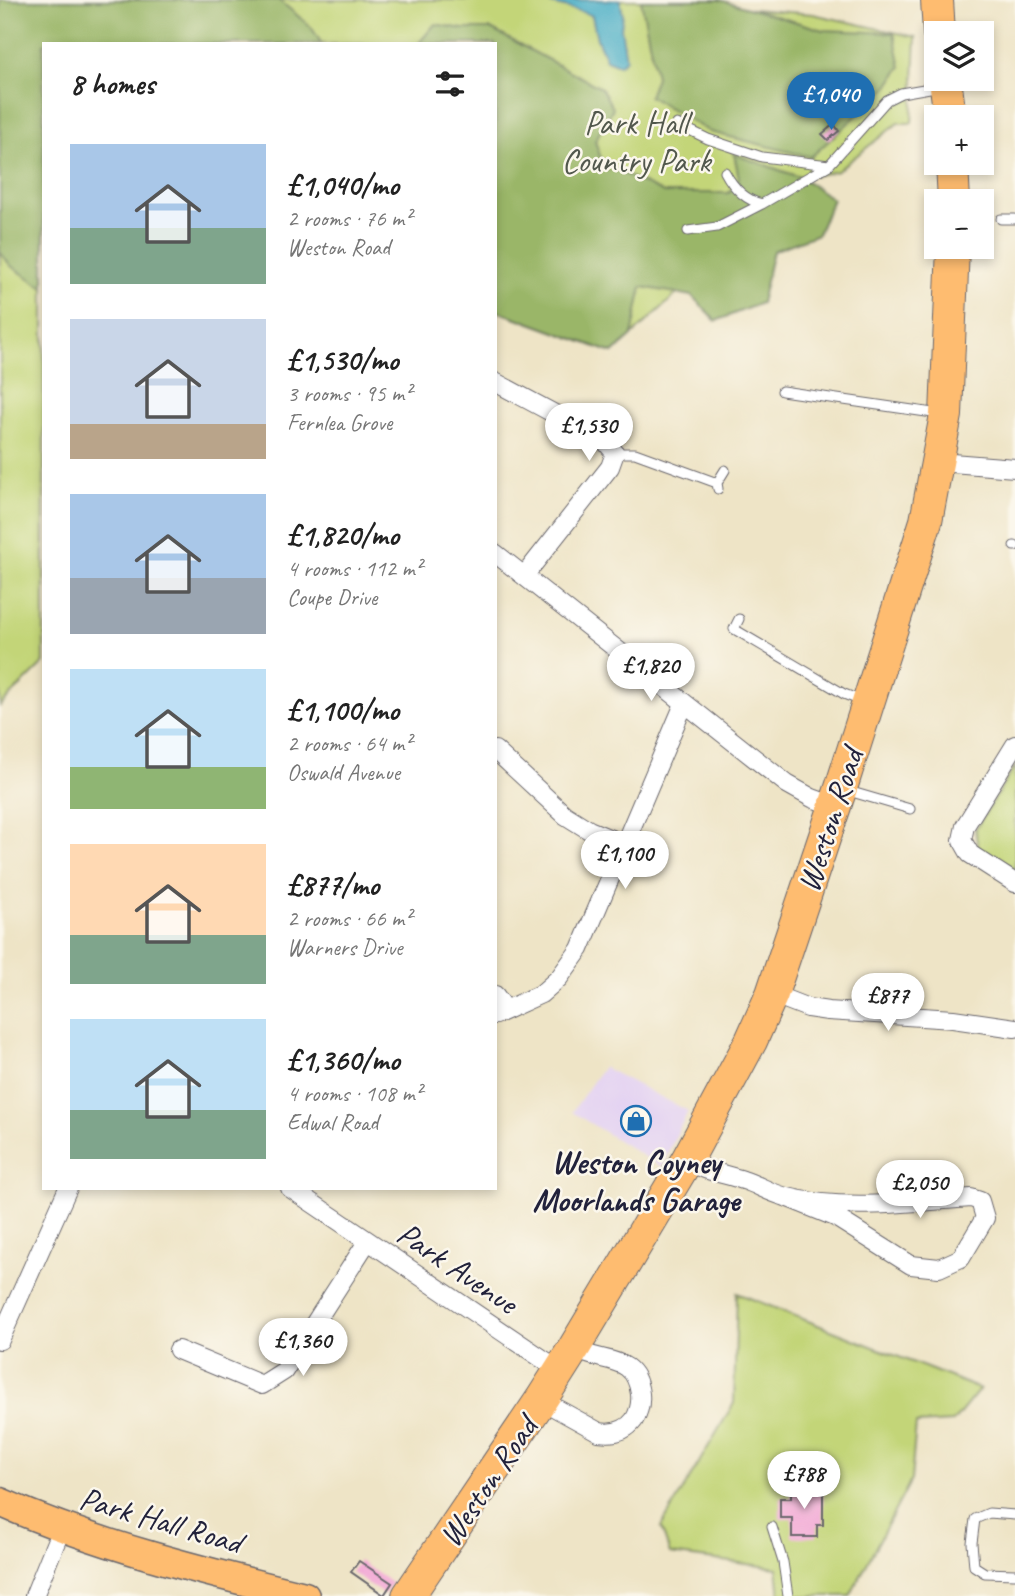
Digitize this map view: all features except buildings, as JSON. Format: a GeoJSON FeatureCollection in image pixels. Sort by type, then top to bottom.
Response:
{"type":"FeatureCollection","features":[{"type":"Feature","properties":{"kind":"highway"},"geometry":{"type":"LineString","coordinates":[[937,0],[938,21]]}},
{"type":"Feature","properties":{"kind":"highway","name":"Weston Road"},"geometry":{"type":"LineString","coordinates":[[408,1596],[541,1400],[687,1160],[751,1041],[772,994],[926,521],[946,415],[952,259]]}},
{"type":"Feature","properties":{"kind":"main road","name":"Park Hall Road"},"geometry":{"type":"LineString","coordinates":[[0,1502],[62,1527],[145,1553],[305,1596]]}},
{"type":"Feature","properties":{"kind":"street"},"geometry":{"type":"LineString","coordinates":[[497,383],[605,441],[615,453],[610,467],[524,576]]}},
{"type":"Feature","properties":{"kind":"street"},"geometry":{"type":"LineString","coordinates":[[939,463],[1015,468]]}},
{"type":"Feature","properties":{"kind":"street"},"geometry":{"type":"LineString","coordinates":[[497,555],[787,784],[812,797],[838,797]]}},
{"type":"Feature","properties":{"kind":"street"},"geometry":{"type":"LineString","coordinates":[[501,1012],[541,994],[559,978],[580,949],[684,704]]}},
{"type":"Feature","properties":{"kind":"street"},"geometry":{"type":"LineString","coordinates":[[1015,745],[965,826],[962,840],[970,854],[1015,883]]}},
{"type":"Feature","properties":{"kind":"street"},"geometry":{"type":"LineString","coordinates":[[497,752],[565,816],[589,830],[623,844]]}},
{"type":"Feature","properties":{"kind":"street"},"geometry":{"type":"LineString","coordinates":[[772,994],[808,1008],[828,1011],[953,1019],[1015,1028]]}},
{"type":"Feature","properties":{"kind":"street"},"geometry":{"type":"LineString","coordinates":[[687,1160],[700,1169],[743,1180],[835,1217],[911,1265],[939,1269],[961,1258],[985,1218],[980,1200],[971,1198],[892,1203],[831,1203],[783,1196]]}},
{"type":"Feature","properties":{"kind":"street"},"geometry":{"type":"LineString","coordinates":[[0,1340],[67,1190]]}},
{"type":"Feature","properties":{"kind":"street","name":"Park Avenue"},"geometry":{"type":"LineString","coordinates":[[293,1190],[367,1241],[566,1359]]}},
{"type":"Feature","properties":{"kind":"street"},"geometry":{"type":"LineString","coordinates":[[178,1350],[262,1385],[284,1371],[367,1241]]}},
{"type":"Feature","properties":{"kind":"street","name":"Weston Road"},"geometry":{"type":"LineString","coordinates":[[541,1400],[599,1432],[623,1430],[634,1420],[640,1407],[640,1397],[636,1377],[629,1368],[612,1360],[585,1355],[566,1359]]}},
{"type":"Feature","properties":{"kind":"street"},"geometry":{"type":"LineString","coordinates":[[34,1596],[62,1527]]}},
{"type":"Feature","properties":{"kind":"lane"},"geometry":{"type":"LineString","coordinates":[[688,231],[717,227],[829,165],[887,100],[901,93],[947,95]]}},
{"type":"Feature","properties":{"kind":"lane"},"geometry":{"type":"LineString","coordinates":[[677,124],[708,139],[762,157],[829,165]]}},
{"type":"Feature","properties":{"kind":"lane"},"geometry":{"type":"LineString","coordinates":[[725,172],[730,182],[750,201],[762,204]]}},
{"type":"Feature","properties":{"kind":"lane"},"geometry":{"type":"LineString","coordinates":[[1001,219],[1015,219]]}},
{"type":"Feature","properties":{"kind":"lane"},"geometry":{"type":"LineString","coordinates":[[782,391],[946,415]]}},
{"type":"Feature","properties":{"kind":"lane"},"geometry":{"type":"LineString","coordinates":[[615,453],[635,453],[717,486],[725,470]]}},
{"type":"Feature","properties":{"kind":"lane"},"geometry":{"type":"LineString","coordinates":[[739,619],[734,629],[844,694],[866,703]]}},
{"type":"Feature","properties":{"kind":"lane"},"geometry":{"type":"LineString","coordinates":[[838,797],[910,809]]}},
{"type":"Feature","properties":{"kind":"lane"},"geometry":{"type":"LineString","coordinates":[[1015,1515],[989,1513],[975,1519],[972,1543],[974,1566],[985,1573],[1015,1574]]}},
{"type":"Feature","properties":{"kind":"lane"},"geometry":{"type":"LineString","coordinates":[[772,1527],[783,1562],[788,1596]]}},
{"type":"Feature","properties":{"kind":"shaded area"},"geometry":{"type":"Polygon","coordinates":[[[603,1067],[688,1111],[661,1167],[572,1112],[603,1067]]]}},
{"type":"Feature","properties":{"kind":"green space","name":"Park Hall Country Park"},"geometry":{"type":"Polygon","coordinates":[[[0,0],[687,0],[689,4],[813,14],[916,37],[912,123],[898,123],[837,171],[802,178],[613,353],[497,311],[497,42],[42,42],[42,665],[0,706],[0,0]]]}},
{"type":"Feature","properties":{"kind":"green space"},"geometry":{"type":"Polygon","coordinates":[[[0,0],[279,0],[311,27],[321,42],[42,42],[42,287],[11,266],[0,252],[0,0]]]}},
{"type":"Feature","properties":{"kind":"green space"},"geometry":{"type":"Polygon","coordinates":[[[641,0],[720,0],[824,30],[894,33],[901,67],[887,88],[811,157],[710,132],[649,96],[656,77],[641,0]]]}},
{"type":"Feature","properties":{"kind":"green space"},"geometry":{"type":"Polygon","coordinates":[[[435,24],[463,29],[491,29],[601,88],[613,108],[595,141],[605,170],[614,169],[664,193],[729,193],[739,178],[734,154],[802,178],[833,199],[818,234],[773,251],[761,303],[716,321],[692,296],[642,287],[632,336],[613,353],[497,311],[497,42],[420,42],[435,24]]]}},
{"type":"Feature","properties":{"kind":"green space"},"geometry":{"type":"Polygon","coordinates":[[[1015,766],[1015,869],[978,848],[975,830],[1015,766]]]}},
{"type":"Feature","properties":{"kind":"green space"},"geometry":{"type":"Polygon","coordinates":[[[737,1293],[980,1389],[953,1422],[916,1424],[911,1480],[850,1596],[780,1596],[777,1568],[670,1554],[661,1527],[734,1403],[737,1293]]]}},
{"type":"Feature","properties":{"kind":"water"},"geometry":{"type":"Polygon","coordinates":[[[541,0],[620,0],[626,59],[619,65],[606,60],[597,39],[592,16],[541,0]]]}},
{"type":"Feature","properties":{"kind":"place","name":"Weston Coyney Moorlands Garage"},"geometry":{"type":"Point","coordinates":[636,1121]}}]}
